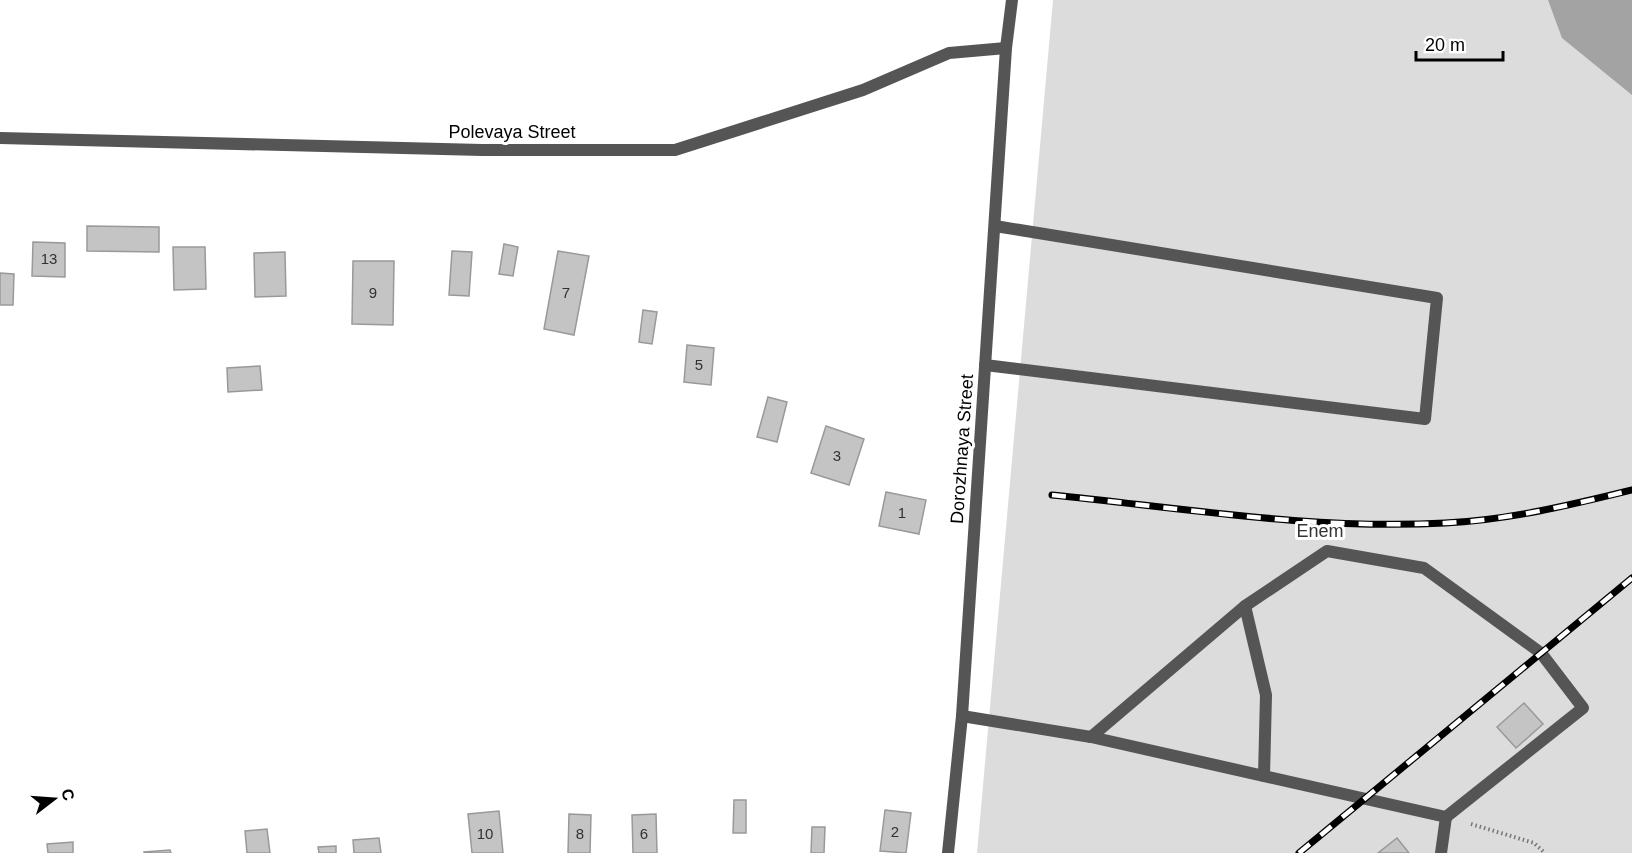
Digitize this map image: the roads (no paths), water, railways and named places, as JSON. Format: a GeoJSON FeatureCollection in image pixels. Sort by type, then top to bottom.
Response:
{"type":"FeatureCollection","features":[{"type":"Feature","properties":{"kind":"street","name":"Dorozhnaya Street"},"geometry":{"type":"LineString","coordinates":[[948,853],[962,716],[1006,48],[1012,0]]}},
{"type":"Feature","properties":{"kind":"street","name":"Polevaya Street"},"geometry":{"type":"LineString","coordinates":[[0,138],[482,150],[675,150],[863,90],[949,53],[1006,48]]}},
{"type":"Feature","properties":{"kind":"street"},"geometry":{"type":"LineString","coordinates":[[985,365],[1425,419],[1437,298],[994,225]]}},
{"type":"Feature","properties":{"kind":"street"},"geometry":{"type":"LineString","coordinates":[[1091,737],[1245,606],[1327,551],[1424,568],[1541,653],[1583,708],[1446,817],[1441,853]]}},
{"type":"Feature","properties":{"kind":"street"},"geometry":{"type":"LineString","coordinates":[[1245,606],[1266,695],[1264,776]]}},
{"type":"Feature","properties":{"kind":"street"},"geometry":{"type":"LineString","coordinates":[[962,716],[1091,737],[1446,817]]}},
{"type":"Feature","properties":{"kind":"railway"},"geometry":{"type":"LineString","coordinates":[[1052,495],[1297,521],[1396,524],[1492,519],[1632,490]]}},
{"type":"Feature","properties":{"kind":"railway"},"geometry":{"type":"LineString","coordinates":[[1299,853],[1632,578]]}},
{"type":"Feature","properties":{"kind":"park label","name":"Enem"},"geometry":{"type":"Point","coordinates":[1320,531]}}]}
